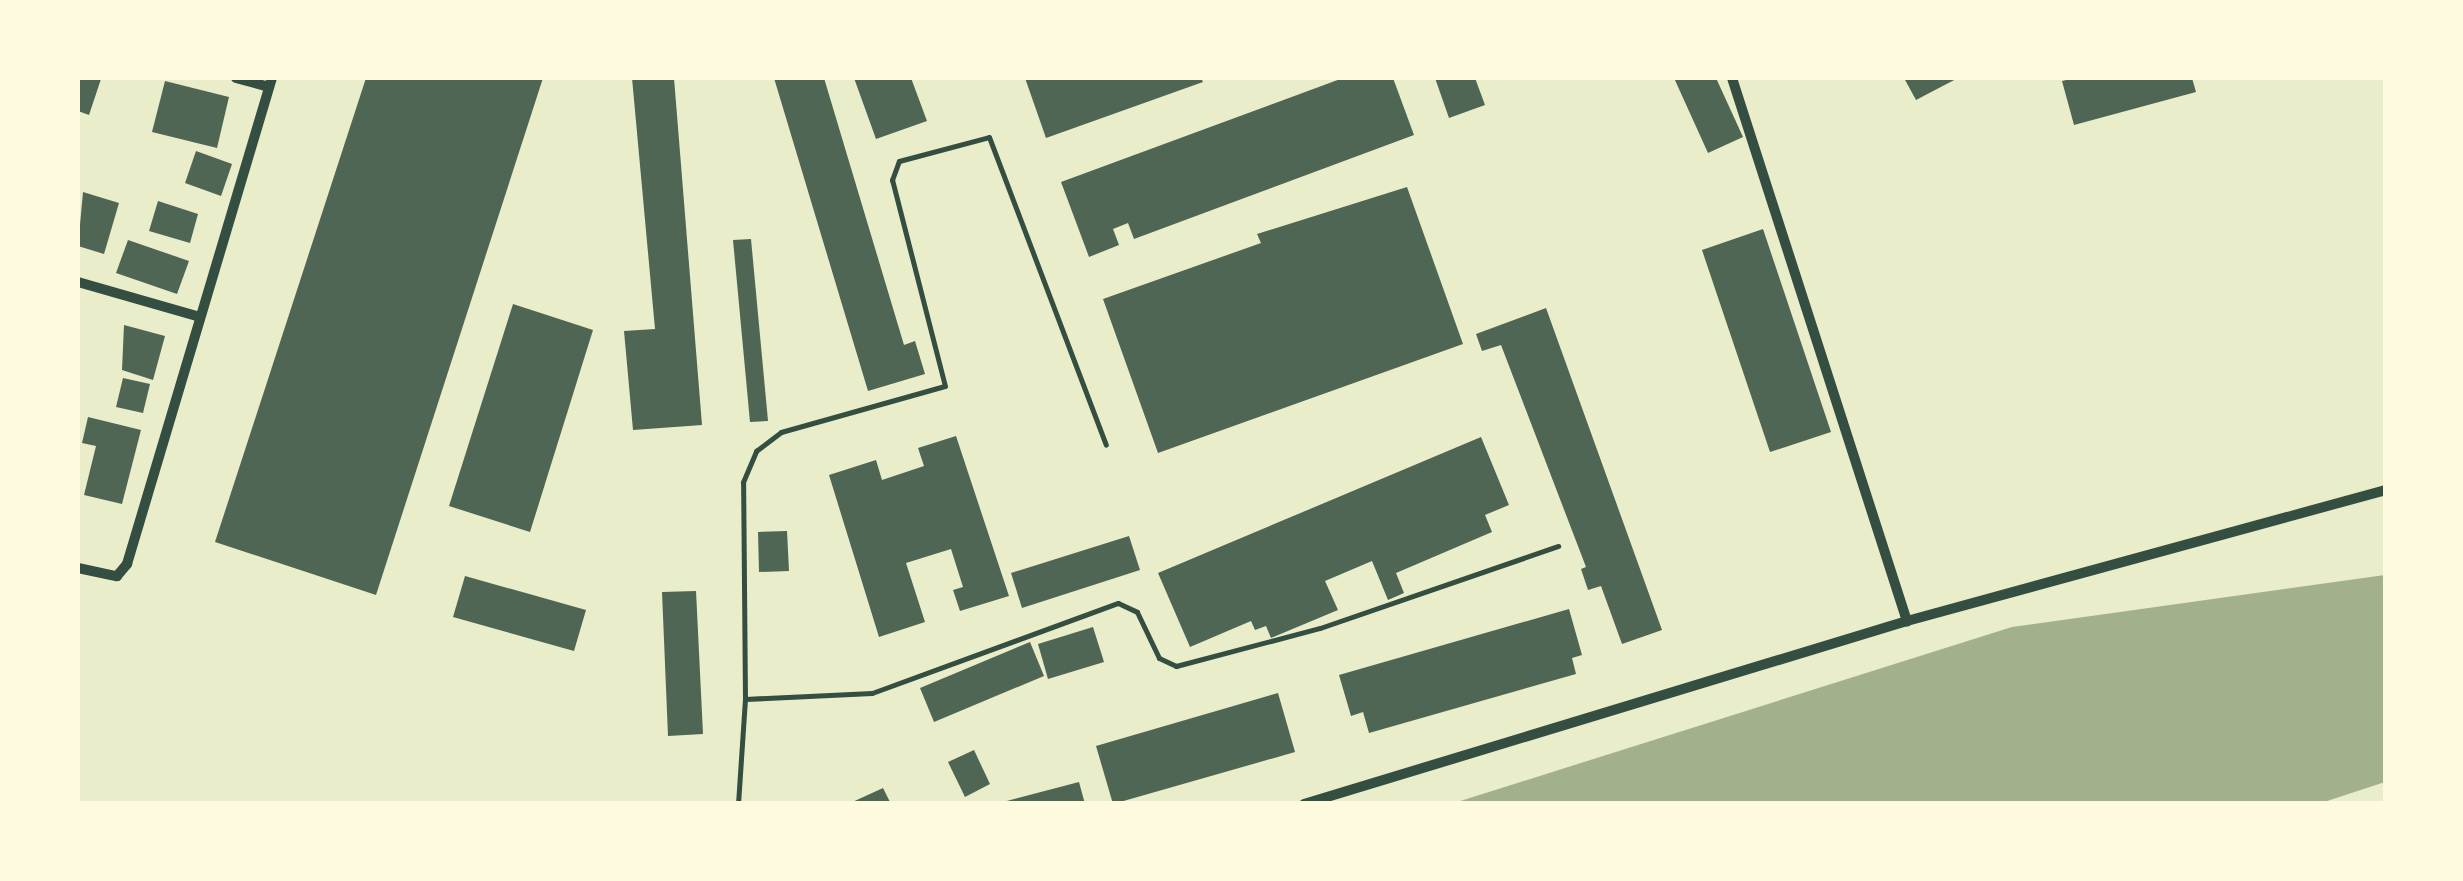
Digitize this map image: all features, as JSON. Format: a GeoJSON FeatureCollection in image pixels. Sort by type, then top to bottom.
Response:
{"type":"FeatureCollection","features":[{"type":"Feature","properties":{"kind":"street"},"geometry":{"type":"LineString","coordinates":[[78,568],[117,576],[128,564],[270,82],[236,78]]}},
{"type":"Feature","properties":{"kind":"street"},"geometry":{"type":"LineString","coordinates":[[1732,78],[1906,621]]}},
{"type":"Feature","properties":{"kind":"street"},"geometry":{"type":"LineString","coordinates":[[78,282],[200,317]]}},
{"type":"Feature","properties":{"kind":"street"},"geometry":{"type":"LineString","coordinates":[[1304,804],[1906,621],[2386,490]]}},
{"type":"Feature","properties":{"kind":"lane"},"geometry":{"type":"LineString","coordinates":[[738,804],[745,699],[744,482],[756,451],[782,432],[945,386],[892,180],[899,161],[980,135],[995,145],[1106,445]]}},
{"type":"Feature","properties":{"kind":"lane"},"geometry":{"type":"LineString","coordinates":[[745,699],[872,692],[1118,604],[1137,612],[1159,658],[1176,666],[1320,628],[1558,546]]}},
{"type":"Feature","properties":{"kind":"shaded area"},"geometry":{"type":"Polygon","coordinates":[[[2385,575],[2385,782],[2321,803],[1454,803],[2012,627],[2385,575]]]}},
{"type":"Feature","properties":{"kind":"building"},"geometry":{"type":"Polygon","coordinates":[[[78,78],[101,79],[89,115],[78,111],[78,78]]]}},
{"type":"Feature","properties":{"kind":"building"},"geometry":{"type":"Polygon","coordinates":[[[366,78],[543,78],[376,595],[215,542],[366,78]]]}},
{"type":"Feature","properties":{"kind":"building"},"geometry":{"type":"Polygon","coordinates":[[[632,78],[674,78],[702,425],[633,430],[624,331],[655,329],[632,78]]]}},
{"type":"Feature","properties":{"kind":"building"},"geometry":{"type":"Polygon","coordinates":[[[774,78],[824,78],[904,345],[915,341],[925,374],[868,391],[774,78]]]}},
{"type":"Feature","properties":{"kind":"building"},"geometry":{"type":"Polygon","coordinates":[[[854,78],[911,78],[927,121],[876,139],[854,78]]]}},
{"type":"Feature","properties":{"kind":"building"},"geometry":{"type":"Polygon","coordinates":[[[1025,78],[1201,78],[1203,82],[1046,138],[1025,78]]]}},
{"type":"Feature","properties":{"kind":"building"},"geometry":{"type":"Polygon","coordinates":[[[1343,78],[1393,78],[1414,135],[1134,239],[1128,223],[1113,229],[1119,245],[1089,257],[1061,182],[1343,78]]]}},
{"type":"Feature","properties":{"kind":"building"},"geometry":{"type":"Polygon","coordinates":[[[1435,78],[1475,78],[1485,105],[1449,118],[1435,78]]]}},
{"type":"Feature","properties":{"kind":"building"},"geometry":{"type":"Polygon","coordinates":[[[1674,78],[1716,78],[1743,137],[1708,153],[1674,78]]]}},
{"type":"Feature","properties":{"kind":"building"},"geometry":{"type":"Polygon","coordinates":[[[1904,78],[1958,78],[1916,100],[1904,78]]]}},
{"type":"Feature","properties":{"kind":"building"},"geometry":{"type":"Polygon","coordinates":[[[2192,78],[2196,92],[2074,125],[2062,81],[2192,78]]]}},
{"type":"Feature","properties":{"kind":"building"},"geometry":{"type":"Polygon","coordinates":[[[165,81],[229,97],[217,148],[152,132],[165,81]]]}},
{"type":"Feature","properties":{"kind":"building"},"geometry":{"type":"Polygon","coordinates":[[[196,151],[232,164],[221,196],[185,183],[196,151]]]}},
{"type":"Feature","properties":{"kind":"building"},"geometry":{"type":"Polygon","coordinates":[[[1407,187],[1463,344],[1158,453],[1103,299],[1261,243],[1257,234],[1407,187]]]}},
{"type":"Feature","properties":{"kind":"building"},"geometry":{"type":"Polygon","coordinates":[[[83,192],[119,203],[104,254],[78,246],[83,192]]]}},
{"type":"Feature","properties":{"kind":"building"},"geometry":{"type":"Polygon","coordinates":[[[158,201],[198,214],[190,243],[149,231],[158,201]]]}},
{"type":"Feature","properties":{"kind":"building"},"geometry":{"type":"Polygon","coordinates":[[[1763,229],[1831,432],[1770,452],[1702,250],[1763,229]]]}},
{"type":"Feature","properties":{"kind":"building"},"geometry":{"type":"Polygon","coordinates":[[[751,239],[768,421],[750,422],[733,240],[751,239]]]}},
{"type":"Feature","properties":{"kind":"building"},"geometry":{"type":"Polygon","coordinates":[[[128,240],[189,261],[177,294],[116,273],[128,240]]]}},
{"type":"Feature","properties":{"kind":"building"},"geometry":{"type":"Polygon","coordinates":[[[513,304],[593,330],[530,532],[449,506],[513,304]]]}},
{"type":"Feature","properties":{"kind":"building"},"geometry":{"type":"Polygon","coordinates":[[[1546,308],[1662,630],[1622,644],[1601,586],[1588,590],[1581,569],[1586,567],[1501,345],[1482,351],[1476,334],[1546,308]]]}},
{"type":"Feature","properties":{"kind":"building"},"geometry":{"type":"Polygon","coordinates":[[[124,325],[165,336],[153,380],[122,370],[124,325]]]}},
{"type":"Feature","properties":{"kind":"building"},"geometry":{"type":"Polygon","coordinates":[[[123,378],[150,384],[143,413],[116,407],[123,378]]]}},
{"type":"Feature","properties":{"kind":"building"},"geometry":{"type":"Polygon","coordinates":[[[88,417],[141,430],[122,504],[84,495],[96,446],[82,443],[88,417]]]}},
{"type":"Feature","properties":{"kind":"building"},"geometry":{"type":"Polygon","coordinates":[[[956,436],[1009,596],[960,611],[953,590],[963,587],[951,549],[906,563],[925,622],[879,637],[829,475],[876,460],[882,480],[924,466],[918,448],[956,436]]]}},
{"type":"Feature","properties":{"kind":"building"},"geometry":{"type":"Polygon","coordinates":[[[1481,437],[1509,505],[1485,515],[1492,532],[1396,573],[1404,593],[1388,600],[1372,561],[1325,581],[1338,610],[1271,638],[1266,626],[1255,630],[1251,621],[1190,647],[1158,573],[1481,437]]]}},
{"type":"Feature","properties":{"kind":"building"},"geometry":{"type":"Polygon","coordinates":[[[787,531],[789,571],[759,572],[758,532],[787,531]]]}},
{"type":"Feature","properties":{"kind":"building"},"geometry":{"type":"Polygon","coordinates":[[[1129,536],[1140,570],[1022,608],[1011,573],[1129,536]]]}},
{"type":"Feature","properties":{"kind":"building"},"geometry":{"type":"Polygon","coordinates":[[[465,576],[586,610],[574,651],[453,617],[465,576]]]}},
{"type":"Feature","properties":{"kind":"building"},"geometry":{"type":"Polygon","coordinates":[[[696,591],[703,734],[668,736],[662,592],[696,591]]]}},
{"type":"Feature","properties":{"kind":"building"},"geometry":{"type":"Polygon","coordinates":[[[1569,609],[1582,655],[1572,658],[1576,674],[1369,733],[1363,712],[1351,716],[1339,675],[1569,609]]]}},
{"type":"Feature","properties":{"kind":"building"},"geometry":{"type":"Polygon","coordinates":[[[1093,627],[1104,662],[1048,679],[1038,644],[1093,627]]]}},
{"type":"Feature","properties":{"kind":"building"},"geometry":{"type":"Polygon","coordinates":[[[1030,642],[1044,676],[934,722],[920,688],[1030,642]]]}},
{"type":"Feature","properties":{"kind":"building"},"geometry":{"type":"Polygon","coordinates":[[[1278,693],[1295,752],[1113,804],[1096,746],[1278,693]]]}},
{"type":"Feature","properties":{"kind":"building"},"geometry":{"type":"Polygon","coordinates":[[[974,750],[990,784],[965,797],[948,762],[974,750]]]}},
{"type":"Feature","properties":{"kind":"building"},"geometry":{"type":"Polygon","coordinates":[[[1079,782],[1085,804],[1003,804],[1003,802],[1079,782]]]}},
{"type":"Feature","properties":{"kind":"building"},"geometry":{"type":"Polygon","coordinates":[[[883,788],[891,804],[848,804],[883,788]]]}}]}
